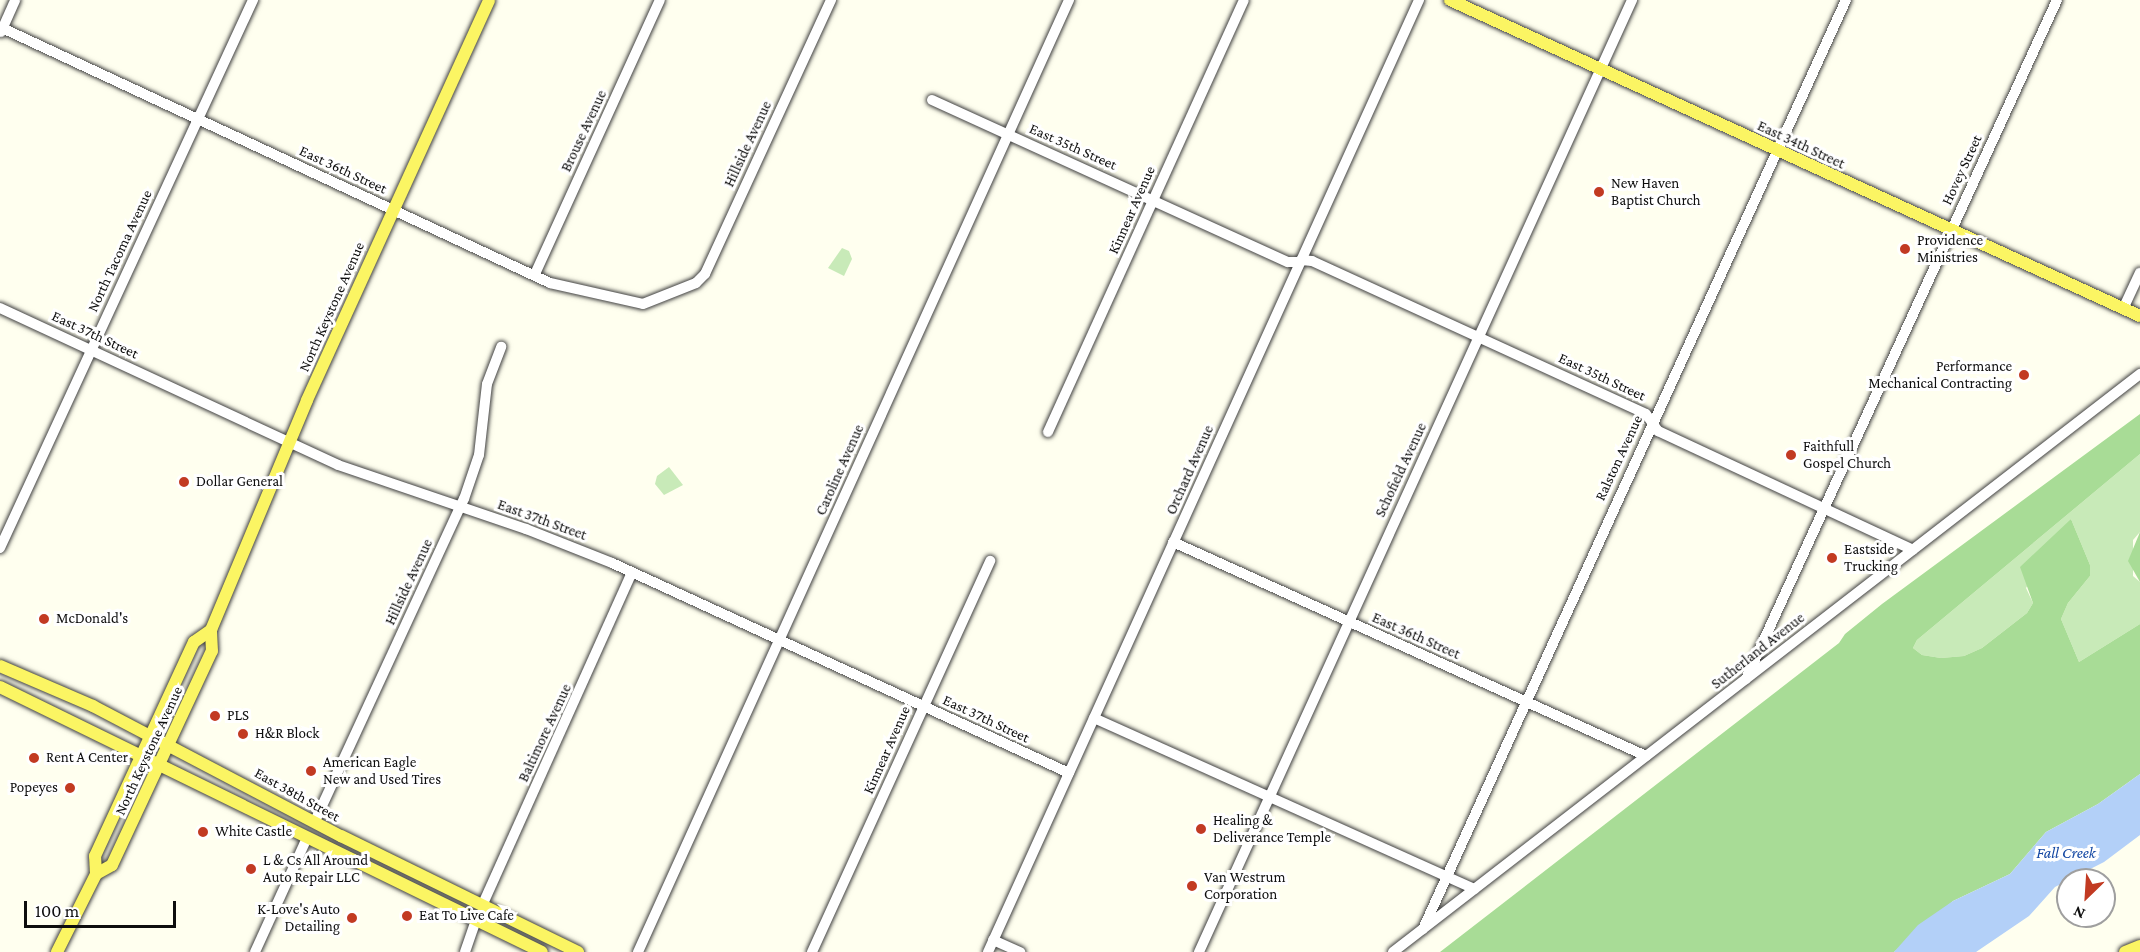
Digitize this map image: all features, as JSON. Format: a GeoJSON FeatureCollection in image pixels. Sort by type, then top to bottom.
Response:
{"type":"FeatureCollection","features":[{"type":"Feature","properties":{"kind":"main road","name":"North Keystone Avenue"},"geometry":{"type":"LineString","coordinates":[[96,874],[112,866],[212,651],[211,630],[290,443],[393,209],[489,0]]}},
{"type":"Feature","properties":{"kind":"main road","name":"East 34th Street"},"geometry":{"type":"LineString","coordinates":[[1450,0],[2140,316]]}},
{"type":"Feature","properties":{"kind":"main road","name":"North Keystone Avenue"},"geometry":{"type":"LineString","coordinates":[[57,952],[96,874],[95,856],[194,642],[211,630]]}},
{"type":"Feature","properties":{"kind":"main road","name":"East 38th Street"},"geometry":{"type":"LineString","coordinates":[[0,666],[93,706],[151,738],[482,906],[578,952]]}},
{"type":"Feature","properties":{"kind":"main road"},"geometry":{"type":"LineString","coordinates":[[0,687],[306,840],[542,952]]}},
{"type":"Feature","properties":{"kind":"main road"},"geometry":{"type":"LineString","coordinates":[[2125,952],[2140,946]]}},
{"type":"Feature","properties":{"kind":"street"},"geometry":{"type":"LineString","coordinates":[[1,30],[15,0]]}},
{"type":"Feature","properties":{"kind":"street","name":"North Tacoma Avenue"},"geometry":{"type":"LineString","coordinates":[[0,548],[252,0]]}},
{"type":"Feature","properties":{"kind":"street","name":"Brouse Avenue"},"geometry":{"type":"LineString","coordinates":[[535,274],[660,0]]}},
{"type":"Feature","properties":{"kind":"street","name":"Hillside Avenue"},"geometry":{"type":"LineString","coordinates":[[680,290],[705,274],[831,0]]}},
{"type":"Feature","properties":{"kind":"street","name":"Caroline Avenue"},"geometry":{"type":"LineString","coordinates":[[638,952],[1069,0]]}},
{"type":"Feature","properties":{"kind":"street","name":"Kinnear Avenue"},"geometry":{"type":"LineString","coordinates":[[1048,432],[1244,0]]}},
{"type":"Feature","properties":{"kind":"street","name":"Orchard Avenue"},"geometry":{"type":"LineString","coordinates":[[988,952],[1419,0]]}},
{"type":"Feature","properties":{"kind":"street","name":"Schofield Avenue"},"geometry":{"type":"LineString","coordinates":[[1199,952],[1632,0]]}},
{"type":"Feature","properties":{"kind":"street","name":"Ralston Avenue"},"geometry":{"type":"LineString","coordinates":[[1423,929],[1524,701],[1846,0]]}},
{"type":"Feature","properties":{"kind":"street","name":"Hovey Street"},"geometry":{"type":"LineString","coordinates":[[1745,680],[2057,0]]}},
{"type":"Feature","properties":{"kind":"street","name":"East 36th Street"},"geometry":{"type":"LineString","coordinates":[[1,30],[562,287],[634,304],[643,304],[680,290]]}},
{"type":"Feature","properties":{"kind":"street","name":"East 35th Street"},"geometry":{"type":"LineString","coordinates":[[932,100],[1288,262],[1315,262],[1646,414],[1658,431],[1913,550]]}},
{"type":"Feature","properties":{"kind":"street"},"geometry":{"type":"LineString","coordinates":[[2123,309],[2140,273]]}},
{"type":"Feature","properties":{"kind":"street","name":"East 37th Street"},"geometry":{"type":"LineString","coordinates":[[0,308],[290,443],[381,482],[548,537],[632,573],[1069,773]]}},
{"type":"Feature","properties":{"kind":"street","name":"Hillside Avenue"},"geometry":{"type":"LineString","coordinates":[[315,821],[476,468],[487,384],[501,347]]}},
{"type":"Feature","properties":{"kind":"street","name":"Sutherland Avenue"},"geometry":{"type":"LineString","coordinates":[[1393,952],[2140,374]]}},
{"type":"Feature","properties":{"kind":"street","name":"East 36th Street"},"geometry":{"type":"LineString","coordinates":[[1173,542],[1646,756]]}},
{"type":"Feature","properties":{"kind":"street","name":"Kinnear Avenue"},"geometry":{"type":"LineString","coordinates":[[812,952],[990,561]]}},
{"type":"Feature","properties":{"kind":"street","name":"Baltimore Avenue"},"geometry":{"type":"LineString","coordinates":[[482,906],[632,573]]}},
{"type":"Feature","properties":{"kind":"street"},"geometry":{"type":"LineString","coordinates":[[1094,718],[1474,890]]}},
{"type":"Feature","properties":{"kind":"street"},"geometry":{"type":"LineString","coordinates":[[255,952],[306,840]]}},
{"type":"Feature","properties":{"kind":"street"},"geometry":{"type":"LineString","coordinates":[[465,952],[476,920]]}},
{"type":"Feature","properties":{"kind":"street"},"geometry":{"type":"LineString","coordinates":[[993,940],[1020,952]]}},
{"type":"Feature","properties":{"kind":"green space"},"geometry":{"type":"Polygon","coordinates":[[[842,248],[849,251],[852,259],[844,276],[828,268],[842,248]]]}},
{"type":"Feature","properties":{"kind":"green space"},"geometry":{"type":"Polygon","coordinates":[[[2140,414],[2140,454],[1917,640],[1913,648],[1922,655],[1941,658],[1964,656],[1982,648],[2027,613],[2033,603],[2020,567],[2071,519],[2090,565],[2090,576],[2068,603],[2061,619],[2079,662],[2140,624],[2140,774],[2098,804],[2046,832],[2010,874],[1953,901],[1894,952],[1440,952],[1839,643],[1845,634],[1882,604],[2140,414]]]}},
{"type":"Feature","properties":{"kind":"green space"},"geometry":{"type":"Polygon","coordinates":[[[2140,454],[2140,532],[2133,540],[2133,576],[2140,582],[2140,624],[2079,662],[2061,619],[2068,603],[2090,576],[2090,565],[2071,519],[2026,588],[2033,603],[2027,613],[1982,648],[1964,656],[1941,658],[1922,655],[1913,648],[1917,640],[2140,454]]]}},
{"type":"Feature","properties":{"kind":"green space"},"geometry":{"type":"Polygon","coordinates":[[[669,467],[683,485],[664,495],[655,484],[657,476],[669,467]]]}},
{"type":"Feature","properties":{"kind":"green space"},"geometry":{"type":"Polygon","coordinates":[[[2140,532],[2140,582],[2128,561],[2140,532]]]}},
{"type":"Feature","properties":{"kind":"water","name":"Fall Creek"},"geometry":{"type":"Polygon","coordinates":[[[2140,774],[2140,835],[2092,868],[2056,868],[2056,886],[2029,916],[1976,952],[1894,952],[1918,925],[1953,901],[2010,874],[2046,832],[2098,804],[2140,774]]]}},
{"type":"Feature","properties":{"kind":"place","name":"New Haven Baptist Church"},"geometry":{"type":"Point","coordinates":[1599,192]}},
{"type":"Feature","properties":{"kind":"place","name":"Providence Ministries"},"geometry":{"type":"Point","coordinates":[1905,249]}},
{"type":"Feature","properties":{"kind":"place","name":"Performance Mechanical Contracting"},"geometry":{"type":"Point","coordinates":[2024,375]}},
{"type":"Feature","properties":{"kind":"place","name":"Faithfull Gospel Church"},"geometry":{"type":"Point","coordinates":[1791,455]}},
{"type":"Feature","properties":{"kind":"place","name":"Dollar General"},"geometry":{"type":"Point","coordinates":[184,482]}},
{"type":"Feature","properties":{"kind":"place","name":"Eastside Trucking"},"geometry":{"type":"Point","coordinates":[1832,558]}},
{"type":"Feature","properties":{"kind":"place","name":"McDonald's"},"geometry":{"type":"Point","coordinates":[44,619]}},
{"type":"Feature","properties":{"kind":"place","name":"PLS"},"geometry":{"type":"Point","coordinates":[215,716]}},
{"type":"Feature","properties":{"kind":"place","name":"H&R Block"},"geometry":{"type":"Point","coordinates":[243,734]}},
{"type":"Feature","properties":{"kind":"place","name":"Rent A Center"},"geometry":{"type":"Point","coordinates":[34,758]}},
{"type":"Feature","properties":{"kind":"place","name":"American Eagle New and Used Tires"},"geometry":{"type":"Point","coordinates":[311,771]}},
{"type":"Feature","properties":{"kind":"place","name":"Popeyes"},"geometry":{"type":"Point","coordinates":[70,788]}},
{"type":"Feature","properties":{"kind":"place","name":"Healing & Deliverance Temple"},"geometry":{"type":"Point","coordinates":[1201,829]}},
{"type":"Feature","properties":{"kind":"place","name":"White Castle"},"geometry":{"type":"Point","coordinates":[203,832]}},
{"type":"Feature","properties":{"kind":"place","name":"L & Cs All Around Auto Repair LLC"},"geometry":{"type":"Point","coordinates":[251,869]}},
{"type":"Feature","properties":{"kind":"place","name":"Van Westrum Corporation"},"geometry":{"type":"Point","coordinates":[1192,886]}},
{"type":"Feature","properties":{"kind":"place","name":"Eat To Live Cafe"},"geometry":{"type":"Point","coordinates":[407,916]}},
{"type":"Feature","properties":{"kind":"place","name":"K-Love's Auto Detailing"},"geometry":{"type":"Point","coordinates":[352,918]}}]}
